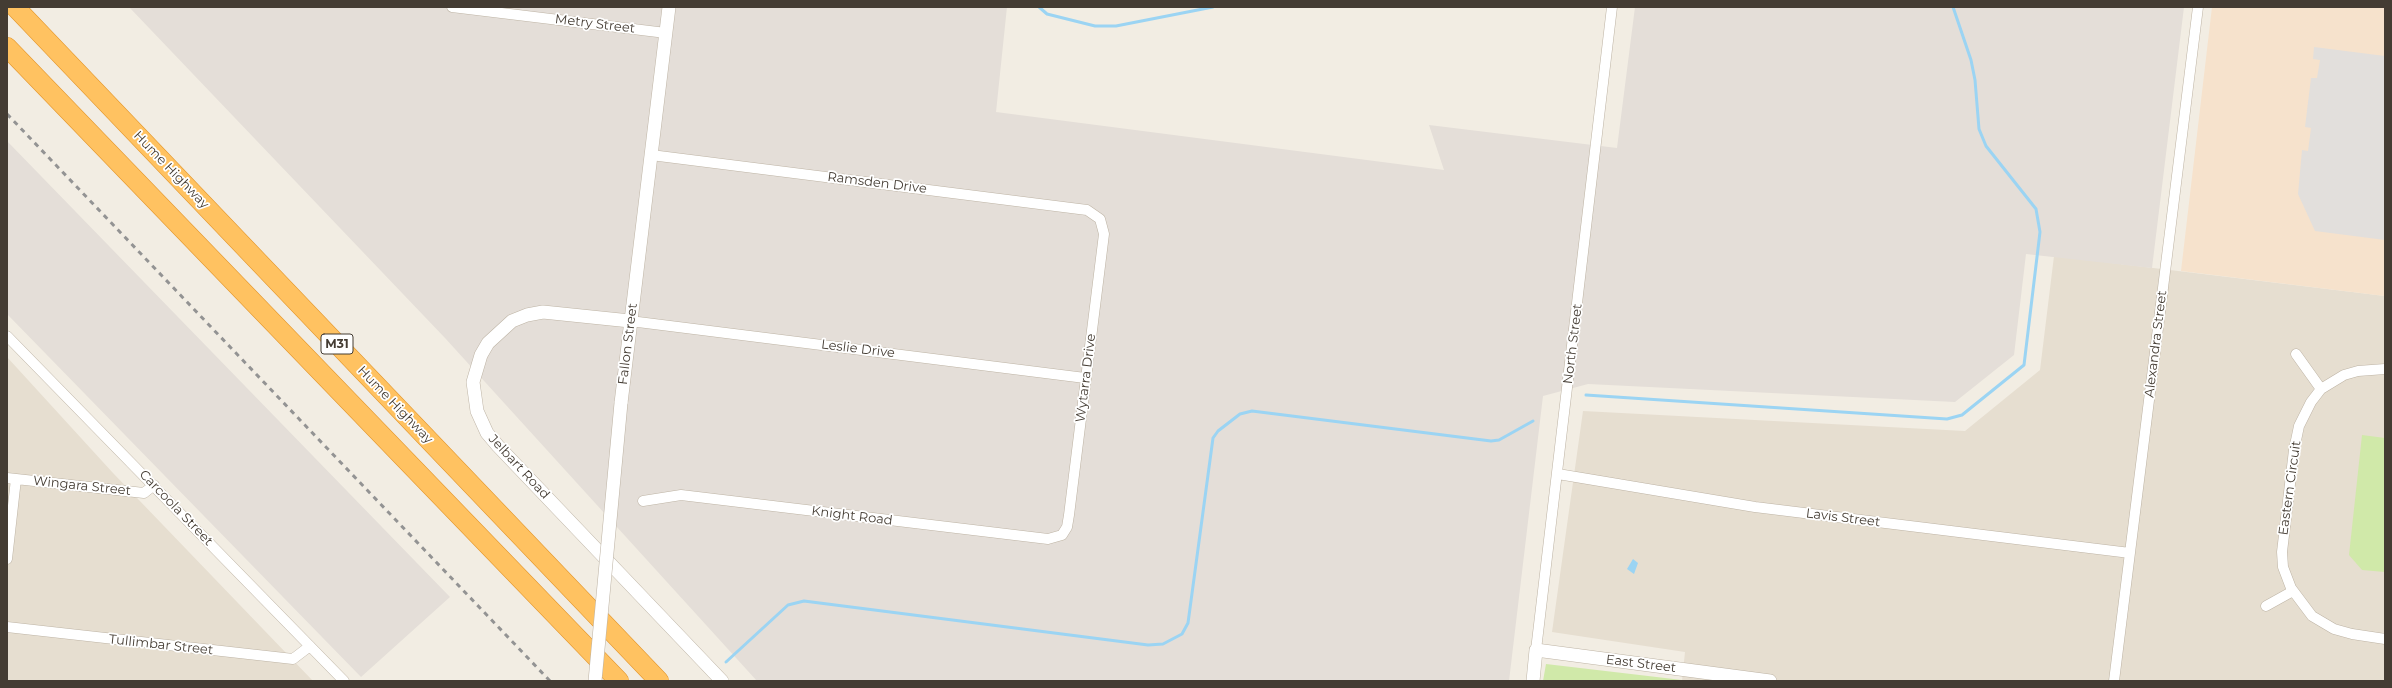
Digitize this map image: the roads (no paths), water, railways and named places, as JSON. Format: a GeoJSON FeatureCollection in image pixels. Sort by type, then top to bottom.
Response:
{"type":"FeatureCollection","features":[{"type":"Feature","properties":{"kind":"highway","name":"Hume Highway"},"geometry":{"type":"LineString","coordinates":[[15,7],[658,681]]}},
{"type":"Feature","properties":{"kind":"highway","name":"M31"},"geometry":{"type":"LineString","coordinates":[[7,47],[619,681]]}},
{"type":"Feature","properties":{"kind":"street","name":"Metry Street"},"geometry":{"type":"LineString","coordinates":[[452,7],[666,32]]}},
{"type":"Feature","properties":{"kind":"street","name":"Fallon Street"},"geometry":{"type":"LineString","coordinates":[[595,681],[630,321],[670,7]]}},
{"type":"Feature","properties":{"kind":"street","name":"North Street"},"geometry":{"type":"LineString","coordinates":[[1532,681],[1558,474],[1612,7]]}},
{"type":"Feature","properties":{"kind":"street","name":"Alexandra Street"},"geometry":{"type":"LineString","coordinates":[[2114,681],[2198,7]]}},
{"type":"Feature","properties":{"kind":"street","name":"Ramsden Drive"},"geometry":{"type":"LineString","coordinates":[[651,155],[1087,210],[1100,219]]}},
{"type":"Feature","properties":{"kind":"street","name":"Wytarra Drive"},"geometry":{"type":"LineString","coordinates":[[1062,535],[1067,527],[1069,515],[1104,234],[1100,219]]}},
{"type":"Feature","properties":{"kind":"street","name":"Jelbart Road"},"geometry":{"type":"LineString","coordinates":[[630,321],[543,312],[527,315],[512,321],[492,339],[481,355],[473,382],[476,411],[487,433],[503,451],[722,681]]}},
{"type":"Feature","properties":{"kind":"street","name":"Leslie Drive"},"geometry":{"type":"LineString","coordinates":[[630,321],[1085,378]]}},
{"type":"Feature","properties":{"kind":"street","name":"Carcoola Street"},"geometry":{"type":"LineString","coordinates":[[7,336],[344,681]]}},
{"type":"Feature","properties":{"kind":"street"},"geometry":{"type":"LineString","coordinates":[[2296,354],[2321,389]]}},
{"type":"Feature","properties":{"kind":"street","name":"Eastern Circuit"},"geometry":{"type":"LineString","coordinates":[[2385,369],[2358,371],[2344,375],[2321,389],[2311,402],[2299,426],[2294,450],[2282,552],[2283,567],[2293,591],[2312,616],[2326,626],[2352,634],[2385,639]]}},
{"type":"Feature","properties":{"kind":"street","name":"Lavis Street"},"geometry":{"type":"LineString","coordinates":[[1558,474],[1756,507],[2130,553]]}},
{"type":"Feature","properties":{"kind":"street","name":"Wingara Street"},"geometry":{"type":"LineString","coordinates":[[12,479],[144,493],[154,485]]}},
{"type":"Feature","properties":{"kind":"street"},"geometry":{"type":"LineString","coordinates":[[7,560],[12,479]]}},
{"type":"Feature","properties":{"kind":"street","name":"Knight Road"},"geometry":{"type":"LineString","coordinates":[[643,501],[681,495],[1048,539],[1062,535]]}},
{"type":"Feature","properties":{"kind":"street"},"geometry":{"type":"LineString","coordinates":[[2266,606],[2293,591]]}},
{"type":"Feature","properties":{"kind":"street","name":"Tullimbar Street"},"geometry":{"type":"LineString","coordinates":[[7,627],[293,659],[310,646]]}},
{"type":"Feature","properties":{"kind":"street","name":"East Street"},"geometry":{"type":"LineString","coordinates":[[1536,650],[1770,681]]}},
{"type":"Feature","properties":{"kind":"water"},"geometry":{"type":"Polygon","coordinates":[[[1633,559],[1638,563],[1634,574],[1627,569],[1633,559]]]}},
{"type":"Feature","properties":{"kind":"waterway"},"geometry":{"type":"LineString","coordinates":[[1039,7],[1047,14],[1095,26],[1116,26],[1213,7]]}},
{"type":"Feature","properties":{"kind":"waterway"},"geometry":{"type":"LineString","coordinates":[[1586,395],[1947,419],[1962,415],[2024,365],[2040,232],[2036,209],[1986,146],[1979,129],[1975,80],[1971,60],[1953,7]]}},
{"type":"Feature","properties":{"kind":"waterway"},"geometry":{"type":"LineString","coordinates":[[726,662],[788,605],[804,601],[1148,645],[1163,644],[1182,634],[1188,623],[1213,438],[1218,431],[1240,414],[1252,411],[1491,441],[1499,440],[1533,421]]}},
{"type":"Feature","properties":{"kind":"railway"},"geometry":{"type":"LineString","coordinates":[[7,114],[550,681]]}}]}
